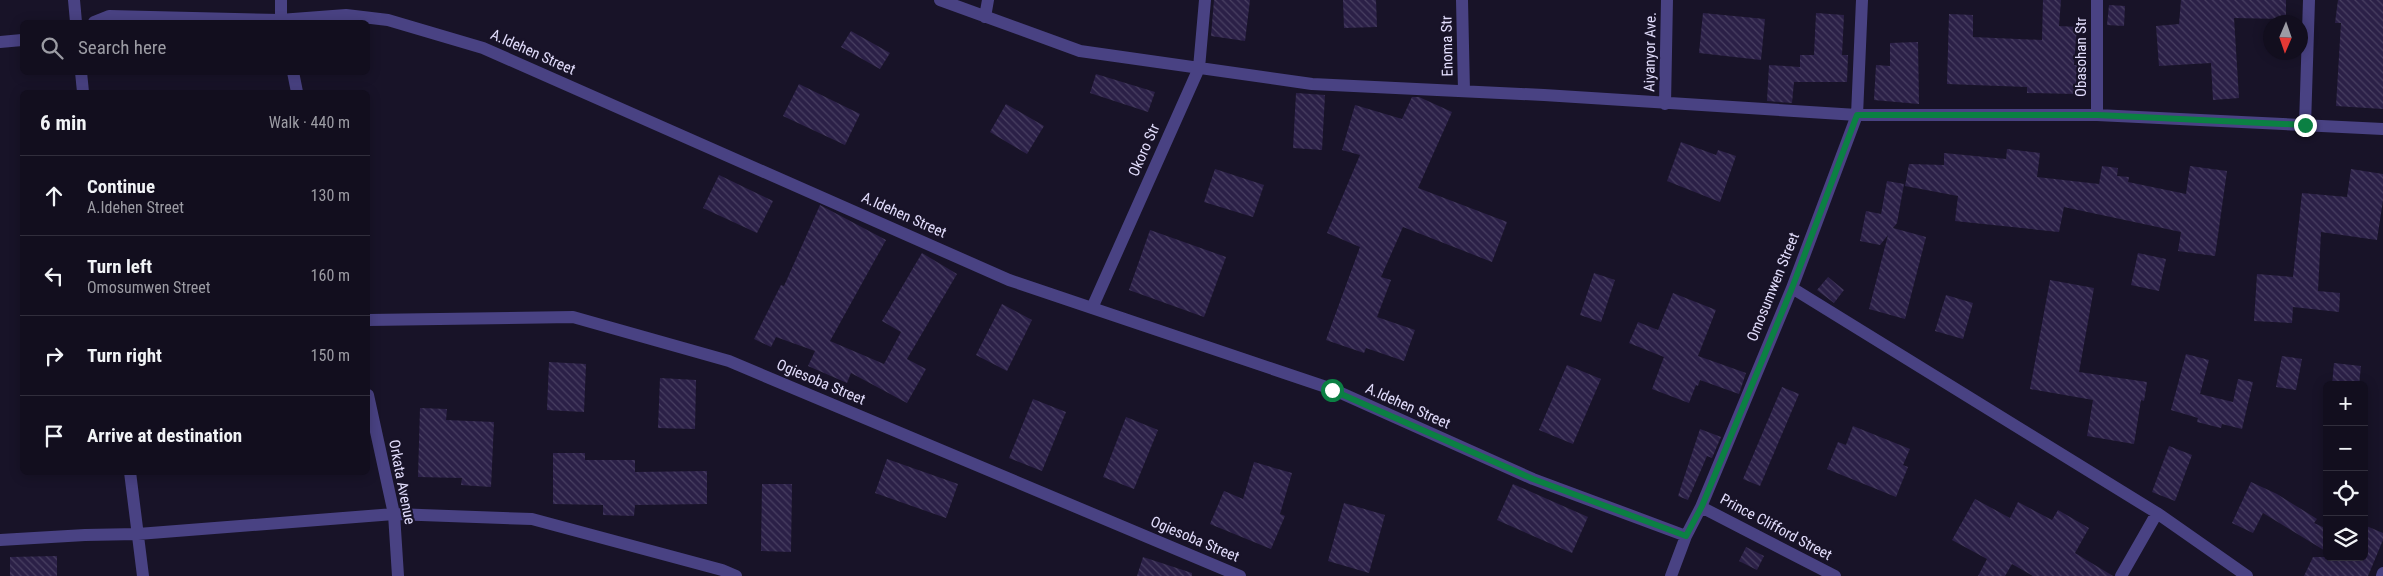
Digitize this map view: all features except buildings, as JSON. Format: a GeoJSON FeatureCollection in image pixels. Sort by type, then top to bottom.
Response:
{"type":"FeatureCollection","features":[{"type":"Feature","properties":{"kind":"street"},"geometry":{"type":"LineString","coordinates":[[74,0],[76,20]]}},
{"type":"Feature","properties":{"kind":"street"},"geometry":{"type":"LineString","coordinates":[[280,0],[281,20]]}},
{"type":"Feature","properties":{"kind":"street"},"geometry":{"type":"LineString","coordinates":[[940,0],[1080,51],[1312,84],[1464,91],[1857,115],[2098,115],[2383,129]]}},
{"type":"Feature","properties":{"kind":"street"},"geometry":{"type":"LineString","coordinates":[[985,16],[988,0]]}},
{"type":"Feature","properties":{"kind":"street","name":"Okoro Str"},"geometry":{"type":"LineString","coordinates":[[1092,308],[1199,68],[1205,0]]}},
{"type":"Feature","properties":{"kind":"street","name":"Enoma Str"},"geometry":{"type":"LineString","coordinates":[[1462,0],[1464,91]]}},
{"type":"Feature","properties":{"kind":"street","name":"Aiyanyor Ave."},"geometry":{"type":"LineString","coordinates":[[1665,104],[1667,0]]}},
{"type":"Feature","properties":{"kind":"street","name":"Omosumwen Street"},"geometry":{"type":"LineString","coordinates":[[1671,576],[1686,536],[1702,506],[1792,288],[1857,115],[1862,0]]}},
{"type":"Feature","properties":{"kind":"street","name":"Obasohan Str"},"geometry":{"type":"LineString","coordinates":[[2097,0],[2098,115]]}},
{"type":"Feature","properties":{"kind":"street"},"geometry":{"type":"LineString","coordinates":[[2305,125],[2309,0]]}},
{"type":"Feature","properties":{"kind":"street","name":"A.Idehen Street"},"geometry":{"type":"LineString","coordinates":[[99,20],[109,16],[247,20]]}},
{"type":"Feature","properties":{"kind":"street","name":"A.Idehen Street"},"geometry":{"type":"LineString","coordinates":[[294,20],[346,16],[388,20],[483,48],[1009,280],[1332,390],[1533,479],[1686,536]]}},
{"type":"Feature","properties":{"kind":"street"},"geometry":{"type":"LineString","coordinates":[[0,42],[20,40]]}},
{"type":"Feature","properties":{"kind":"street"},"geometry":{"type":"LineString","coordinates":[[81,75],[83,90]]}},
{"type":"Feature","properties":{"kind":"street"},"geometry":{"type":"LineString","coordinates":[[294,75],[297,90]]}},
{"type":"Feature","properties":{"kind":"street"},"geometry":{"type":"LineString","coordinates":[[1792,288],[2157,513],[2247,576]]}},
{"type":"Feature","properties":{"kind":"street","name":"Ogiesoba Street"},"geometry":{"type":"LineString","coordinates":[[370,320],[573,317],[729,361],[1240,576]]}},
{"type":"Feature","properties":{"kind":"street","name":"Orkata Avenue"},"geometry":{"type":"LineString","coordinates":[[370,404],[394,514],[398,576]]}},
{"type":"Feature","properties":{"kind":"street"},"geometry":{"type":"LineString","coordinates":[[130,475],[143,576]]}},
{"type":"Feature","properties":{"kind":"street","name":"Prince Clifford Street"},"geometry":{"type":"LineString","coordinates":[[1702,506],[1835,576]]}},
{"type":"Feature","properties":{"kind":"street"},"geometry":{"type":"LineString","coordinates":[[2121,576],[2157,513]]}},
{"type":"Feature","properties":{"kind":"street"},"geometry":{"type":"LineString","coordinates":[[0,540],[69,535],[138,534],[394,514],[532,519],[722,570],[736,576]]}},
{"type":"Feature","properties":{"kind":"route"},"geometry":{"type":"LineString","coordinates":[[1332,390],[1533,479],[1686,536],[1702,506],[1792,288],[1857,115],[2098,115],[2305,125]]}}]}
